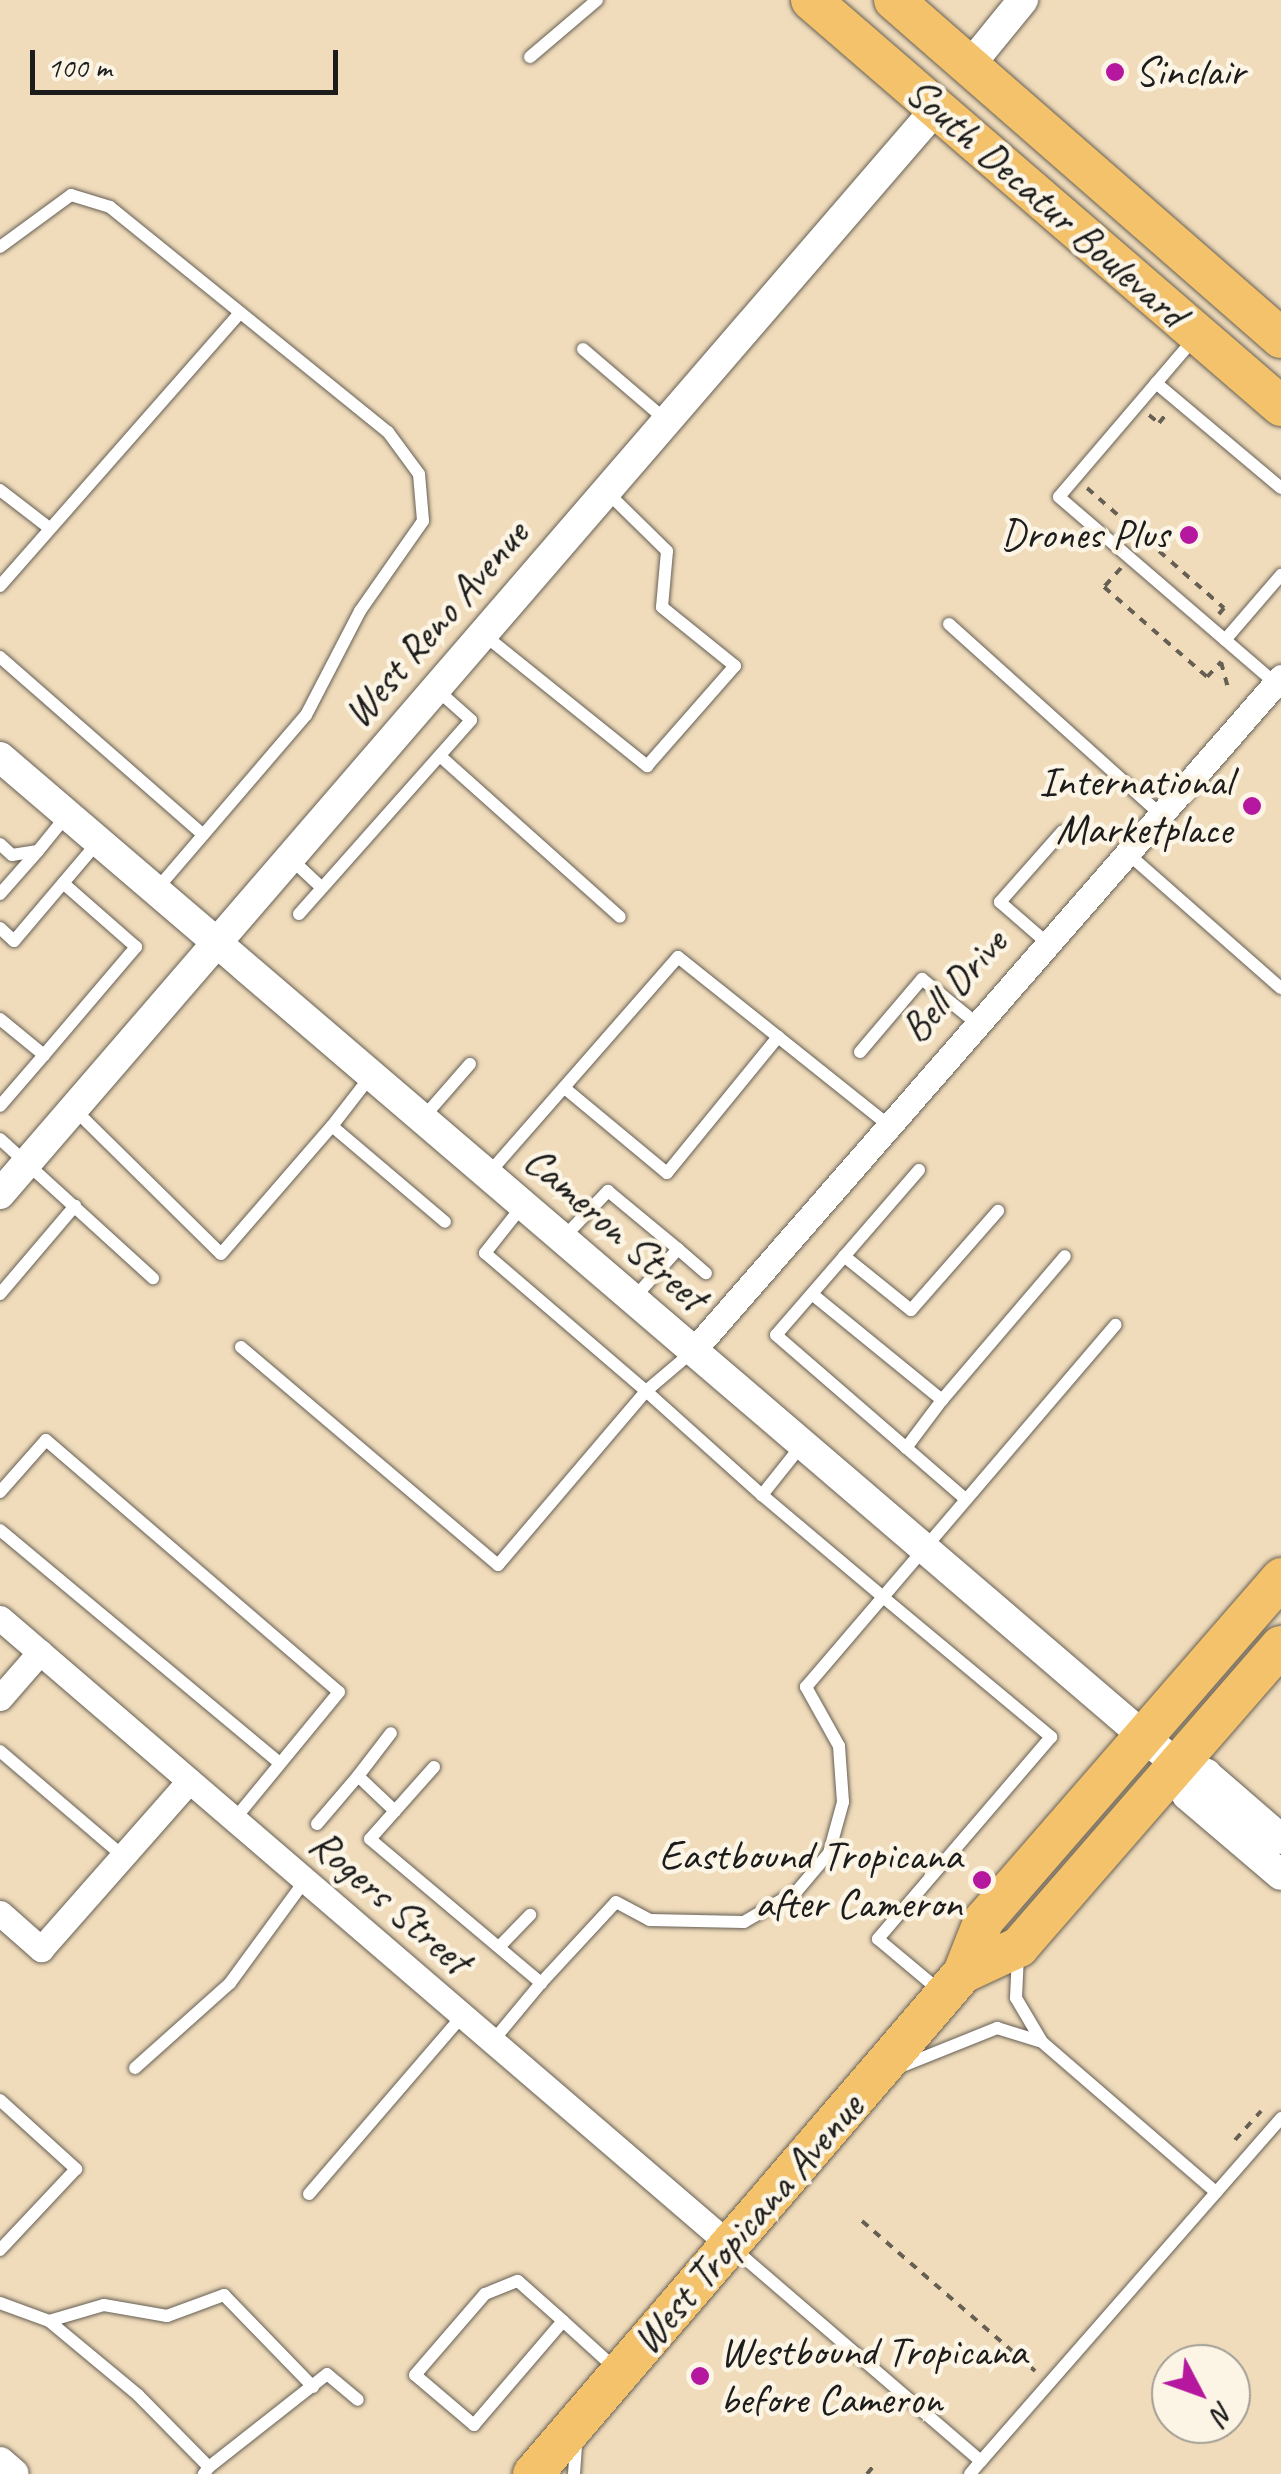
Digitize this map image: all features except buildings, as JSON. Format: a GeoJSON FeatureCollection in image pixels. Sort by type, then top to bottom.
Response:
{"type":"FeatureCollection","features":[{"type":"Feature","properties":{"kind":"main road","name":"South Decatur Boulevard"},"geometry":{"type":"LineString","coordinates":[[811,0],[1281,406]]}},
{"type":"Feature","properties":{"kind":"main road"},"geometry":{"type":"LineString","coordinates":[[853,0],[937,70],[970,65]]}},
{"type":"Feature","properties":{"kind":"main road","name":"South Decatur Boulevard"},"geometry":{"type":"LineString","coordinates":[[894,0],[1281,338]]}},
{"type":"Feature","properties":{"kind":"main road"},"geometry":{"type":"LineString","coordinates":[[936,109],[968,105],[1048,165],[1083,164]]}},
{"type":"Feature","properties":{"kind":"main road"},"geometry":{"type":"LineString","coordinates":[[1238,368],[1281,376]]}},
{"type":"Feature","properties":{"kind":"main road","name":"West Tropicana Avenue"},"geometry":{"type":"LineString","coordinates":[[533,2474],[954,1984],[984,1920],[1281,1578]]}},
{"type":"Feature","properties":{"kind":"main road","name":"West Tropicana Avenue"},"geometry":{"type":"LineString","coordinates":[[954,1984],[1019,1947],[1281,1646]]}},
{"type":"Feature","properties":{"kind":"street"},"geometry":{"type":"LineString","coordinates":[[970,65],[1023,0]]}},
{"type":"Feature","properties":{"kind":"street","name":"West Reno Avenue"},"geometry":{"type":"LineString","coordinates":[[0,1194],[936,109]]}},
{"type":"Feature","properties":{"kind":"street","name":"Bell Drive"},"geometry":{"type":"LineString","coordinates":[[692,1352],[886,1123],[1278,680]]}},
{"type":"Feature","properties":{"kind":"street","name":"Cameron Street"},"geometry":{"type":"LineString","coordinates":[[0,757],[1176,1764],[1206,1774],[1281,1839]]}},
{"type":"Feature","properties":{"kind":"street","name":"Rogers Street"},"geometry":{"type":"LineString","coordinates":[[0,1618],[730,2246]]}},
{"type":"Feature","properties":{"kind":"street"},"geometry":{"type":"LineString","coordinates":[[0,1698],[40,1652]]}},
{"type":"Feature","properties":{"kind":"street","name":"Cameron Street"},"geometry":{"type":"LineString","coordinates":[[1176,1764],[1187,1795],[1281,1874]]}},
{"type":"Feature","properties":{"kind":"street"},"geometry":{"type":"LineString","coordinates":[[0,1913],[42,1949],[189,1781]]}},
{"type":"Feature","properties":{"kind":"street"},"geometry":{"type":"LineString","coordinates":[[0,2462],[14,2474]]}},
{"type":"Feature","properties":{"kind":"lane"},"geometry":{"type":"LineString","coordinates":[[530,57],[597,0]]}},
{"type":"Feature","properties":{"kind":"lane"},"geometry":{"type":"LineString","coordinates":[[0,248],[71,195],[110,208],[388,432],[419,474],[424,521],[360,611],[306,715],[155,891]]}},
{"type":"Feature","properties":{"kind":"lane"},"geometry":{"type":"LineString","coordinates":[[0,586],[240,313]]}},
{"type":"Feature","properties":{"kind":"lane"},"geometry":{"type":"LineString","coordinates":[[1198,334],[1059,497],[1225,640],[1278,680]]}},
{"type":"Feature","properties":{"kind":"lane"},"geometry":{"type":"LineString","coordinates":[[583,349],[666,421]]}},
{"type":"Feature","properties":{"kind":"lane"},"geometry":{"type":"LineString","coordinates":[[1156,383],[1281,488]]}},
{"type":"Feature","properties":{"kind":"lane"},"geometry":{"type":"LineString","coordinates":[[0,490],[48,528]]}},
{"type":"Feature","properties":{"kind":"lane"},"geometry":{"type":"LineString","coordinates":[[483,634],[647,766],[735,666],[662,607],[667,551],[606,491]]}},
{"type":"Feature","properties":{"kind":"lane"},"geometry":{"type":"LineString","coordinates":[[1225,640],[1281,575]]}},
{"type":"Feature","properties":{"kind":"lane"},"geometry":{"type":"LineString","coordinates":[[948,624],[1160,814]]}},
{"type":"Feature","properties":{"kind":"lane"},"geometry":{"type":"LineString","coordinates":[[0,657],[203,835]]}},
{"type":"Feature","properties":{"kind":"lane"},"geometry":{"type":"LineString","coordinates":[[299,914],[471,720],[436,689]]}},
{"type":"Feature","properties":{"kind":"lane"},"geometry":{"type":"LineString","coordinates":[[440,756],[620,917]]}},
{"type":"Feature","properties":{"kind":"lane"},"geometry":{"type":"LineString","coordinates":[[0,894],[67,815]]}},
{"type":"Feature","properties":{"kind":"lane"},"geometry":{"type":"LineString","coordinates":[[1046,942],[1000,902],[1062,832]]}},
{"type":"Feature","properties":{"kind":"lane"},"geometry":{"type":"LineString","coordinates":[[0,928],[14,941],[98,842]]}},
{"type":"Feature","properties":{"kind":"lane"},"geometry":{"type":"LineString","coordinates":[[0,844],[12,855],[38,851]]}},
{"type":"Feature","properties":{"kind":"lane"},"geometry":{"type":"LineString","coordinates":[[1126,852],[1281,988]]}},
{"type":"Feature","properties":{"kind":"lane"},"geometry":{"type":"LineString","coordinates":[[290,859],[322,888]]}},
{"type":"Feature","properties":{"kind":"lane"},"geometry":{"type":"LineString","coordinates":[[0,1106],[136,947],[63,883]]}},
{"type":"Feature","properties":{"kind":"lane"},"geometry":{"type":"LineString","coordinates":[[488,1175],[678,957],[886,1123]]}},
{"type":"Feature","properties":{"kind":"lane"},"geometry":{"type":"LineString","coordinates":[[860,1052],[922,980],[975,1022]]}},
{"type":"Feature","properties":{"kind":"lane"},"geometry":{"type":"LineString","coordinates":[[0,1018],[44,1055]]}},
{"type":"Feature","properties":{"kind":"lane"},"geometry":{"type":"LineString","coordinates":[[566,1090],[667,1173],[778,1038]]}},
{"type":"Feature","properties":{"kind":"lane"},"geometry":{"type":"LineString","coordinates":[[422,1119],[470,1064]]}},
{"type":"Feature","properties":{"kind":"lane"},"geometry":{"type":"LineString","coordinates":[[74,1109],[144,1186],[221,1254],[371,1075]]}},
{"type":"Feature","properties":{"kind":"lane"},"geometry":{"type":"LineString","coordinates":[[332,1126],[445,1222]]}},
{"type":"Feature","properties":{"kind":"lane"},"geometry":{"type":"LineString","coordinates":[[0,1139],[153,1278]]}},
{"type":"Feature","properties":{"kind":"lane"},"geometry":{"type":"LineString","coordinates":[[919,1170],[776,1335],[964,1498]]}},
{"type":"Feature","properties":{"kind":"lane"},"geometry":{"type":"LineString","coordinates":[[562,1239],[608,1191],[706,1273]]}},
{"type":"Feature","properties":{"kind":"lane"},"geometry":{"type":"LineString","coordinates":[[523,1205],[485,1253],[762,1494],[1051,1737],[878,1939],[954,1984]]}},
{"type":"Feature","properties":{"kind":"lane"},"geometry":{"type":"LineString","coordinates":[[0,1294],[75,1206]]}},
{"type":"Feature","properties":{"kind":"lane"},"geometry":{"type":"LineString","coordinates":[[844,1256],[911,1310],[998,1211]]}},
{"type":"Feature","properties":{"kind":"lane"},"geometry":{"type":"LineString","coordinates":[[633,1300],[678,1249]]}},
{"type":"Feature","properties":{"kind":"lane"},"geometry":{"type":"LineString","coordinates":[[906,1448],[1065,1256]]}},
{"type":"Feature","properties":{"kind":"lane"},"geometry":{"type":"LineString","coordinates":[[812,1294],[942,1400]]}},
{"type":"Feature","properties":{"kind":"lane"},"geometry":{"type":"LineString","coordinates":[[492,2042],[616,1902],[650,1920],[744,1922],[797,1890],[828,1853],[843,1802],[838,1746],[806,1687],[884,1597],[921,1546],[1115,1325]]}},
{"type":"Feature","properties":{"kind":"lane"},"geometry":{"type":"LineString","coordinates":[[240,1347],[498,1564],[646,1391],[692,1352]]}},
{"type":"Feature","properties":{"kind":"lane"},"geometry":{"type":"LineString","coordinates":[[0,1492],[46,1440],[338,1692],[234,1820]]}},
{"type":"Feature","properties":{"kind":"lane"},"geometry":{"type":"LineString","coordinates":[[762,1494],[801,1446]]}},
{"type":"Feature","properties":{"kind":"lane"},"geometry":{"type":"LineString","coordinates":[[0,1530],[280,1764]]}},
{"type":"Feature","properties":{"kind":"lane"},"geometry":{"type":"LineString","coordinates":[[316,1824],[391,1732]]}},
{"type":"Feature","properties":{"kind":"lane"},"geometry":{"type":"LineString","coordinates":[[0,1751],[123,1856]]}},
{"type":"Feature","properties":{"kind":"lane"},"geometry":{"type":"LineString","coordinates":[[434,1767],[370,1839],[541,1983]]}},
{"type":"Feature","properties":{"kind":"lane"},"geometry":{"type":"LineString","coordinates":[[358,1776],[395,1811]]}},
{"type":"Feature","properties":{"kind":"lane"},"geometry":{"type":"LineString","coordinates":[[135,2068],[230,1983],[304,1882]]}},
{"type":"Feature","properties":{"kind":"lane"},"geometry":{"type":"LineString","coordinates":[[499,1947],[530,1915]]}},
{"type":"Feature","properties":{"kind":"lane"},"geometry":{"type":"LineString","coordinates":[[1019,1947],[1016,1998],[1042,2042],[1216,2192]]}},
{"type":"Feature","properties":{"kind":"lane"},"geometry":{"type":"LineString","coordinates":[[309,2194],[462,2016]]}},
{"type":"Feature","properties":{"kind":"lane"},"geometry":{"type":"LineString","coordinates":[[874,2077],[997,2028],[1042,2042]]}},
{"type":"Feature","properties":{"kind":"lane"},"geometry":{"type":"LineString","coordinates":[[0,2100],[76,2169],[0,2250]]}},
{"type":"Feature","properties":{"kind":"lane"},"geometry":{"type":"LineString","coordinates":[[970,2474],[1281,2118]]}},
{"type":"Feature","properties":{"kind":"lane"},"geometry":{"type":"LineString","coordinates":[[730,2246],[981,2461]]}},
{"type":"Feature","properties":{"kind":"lane"},"geometry":{"type":"LineString","coordinates":[[563,2321],[474,2425],[415,2375],[485,2294],[518,2281],[563,2321],[620,2373]]}},
{"type":"Feature","properties":{"kind":"lane"},"geometry":{"type":"LineString","coordinates":[[49,2320],[104,2305],[167,2316],[224,2295],[313,2388]]}},
{"type":"Feature","properties":{"kind":"lane"},"geometry":{"type":"LineString","coordinates":[[0,2303],[49,2320],[206,2470],[333,2375],[358,2400]]}},
{"type":"Feature","properties":{"kind":"lane"},"geometry":{"type":"LineString","coordinates":[[574,2474],[577,2423]]}},
{"type":"Feature","properties":{"kind":"path"},"geometry":{"type":"LineString","coordinates":[[1136,428],[1148,414],[1158,423]]}},
{"type":"Feature","properties":{"kind":"path"},"geometry":{"type":"LineString","coordinates":[[1098,472],[1085,486],[1224,608],[1209,626]]}},
{"type":"Feature","properties":{"kind":"path"},"geometry":{"type":"LineString","coordinates":[[1129,558],[1104,587],[1208,677],[1221,662],[1228,688]]}},
{"type":"Feature","properties":{"kind":"path"},"geometry":{"type":"LineString","coordinates":[[1235,2140],[1261,2112]]}},
{"type":"Feature","properties":{"kind":"path"},"geometry":{"type":"LineString","coordinates":[[862,2221],[1034,2371]]}},
{"type":"Feature","properties":{"kind":"path"},"geometry":{"type":"LineString","coordinates":[[867,2474],[876,2463]]}},
{"type":"Feature","properties":{"kind":"place","name":"Sinclair"},"geometry":{"type":"Point","coordinates":[1115,72]}},
{"type":"Feature","properties":{"kind":"place","name":"Drones Plus"},"geometry":{"type":"Point","coordinates":[1189,535]}},
{"type":"Feature","properties":{"kind":"place","name":"International Marketplace"},"geometry":{"type":"Point","coordinates":[1252,806]}},
{"type":"Feature","properties":{"kind":"place","name":"Eastbound Tropicana after Cameron"},"geometry":{"type":"Point","coordinates":[982,1880]}},
{"type":"Feature","properties":{"kind":"place","name":"Westbound Tropicana before Cameron"},"geometry":{"type":"Point","coordinates":[700,2376]}}]}
